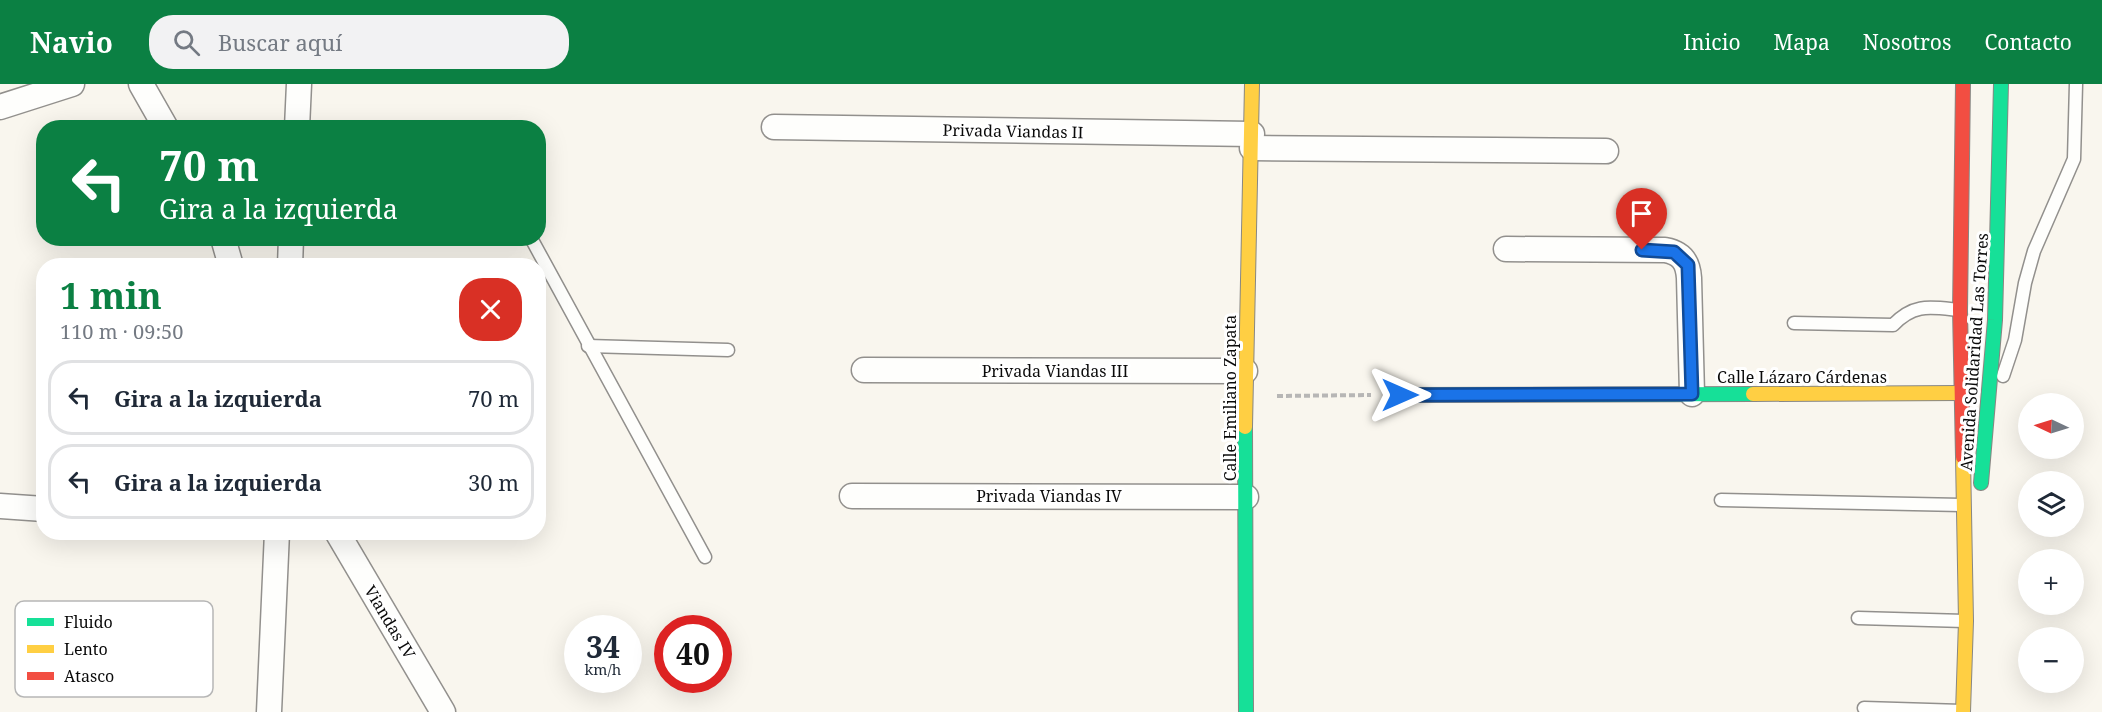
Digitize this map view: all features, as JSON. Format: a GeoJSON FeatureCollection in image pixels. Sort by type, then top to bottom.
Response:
{"type":"FeatureCollection","features":[{"type":"Feature","properties":{"kind":"street"},"geometry":{"type":"LineString","coordinates":[[0,107],[72,84]]}},
{"type":"Feature","properties":{"kind":"street"},"geometry":{"type":"LineString","coordinates":[[141,84],[161,120]]}},
{"type":"Feature","properties":{"kind":"street"},"geometry":{"type":"LineString","coordinates":[[297,120],[299,84]]}},
{"type":"Feature","properties":{"kind":"street","name":"Calle Emiliano Zapata"},"geometry":{"type":"LineString","coordinates":[[1245,712],[1245,371],[1252,84]]}},
{"type":"Feature","properties":{"kind":"street","name":"Avenida Solidaridad Las Torres"},"geometry":{"type":"LineString","coordinates":[[1963,84],[1960,310],[1966,621],[1963,712]]}},
{"type":"Feature","properties":{"kind":"street","name":"Avenida Solidaridad Las Torres"},"geometry":{"type":"LineString","coordinates":[[1966,621],[1987,425],[1999,247],[2001,84]]}},
{"type":"Feature","properties":{"kind":"street","name":"Privada Viandas II"},"geometry":{"type":"LineString","coordinates":[[774,127],[1606,151]]}},
{"type":"Feature","properties":{"kind":"street"},"geometry":{"type":"LineString","coordinates":[[1506,249],[1665,250],[1682,256],[1688,265],[1689,278],[1692,394]]}},
{"type":"Feature","properties":{"kind":"street","name":"Privada Viandas III"},"geometry":{"type":"LineString","coordinates":[[864,370],[1245,371]]}},
{"type":"Feature","properties":{"kind":"street","name":"Calle Lázaro Cárdenas"},"geometry":{"type":"LineString","coordinates":[[1400,395],[1961,393]]}},
{"type":"Feature","properties":{"kind":"street","name":"Privada Viandas IV"},"geometry":{"type":"LineString","coordinates":[[852,495],[1246,497]]}},
{"type":"Feature","properties":{"kind":"street"},"geometry":{"type":"LineString","coordinates":[[0,506],[36,508]]}},
{"type":"Feature","properties":{"kind":"street"},"geometry":{"type":"LineString","coordinates":[[269,712],[277,540]]}},
{"type":"Feature","properties":{"kind":"street","name":"Viandas IV"},"geometry":{"type":"LineString","coordinates":[[342,540],[443,712]]}},
{"type":"Feature","properties":{"kind":"lane"},"geometry":{"type":"LineString","coordinates":[[1987,425],[2013,347],[2025,283],[2034,251],[2074,159],[2076,84]]}},
{"type":"Feature","properties":{"kind":"lane"},"geometry":{"type":"LineString","coordinates":[[546,266],[705,557]]}},
{"type":"Feature","properties":{"kind":"lane"},"geometry":{"type":"LineString","coordinates":[[1794,323],[1893,325],[1906,312],[1928,307],[1960,310]]}},
{"type":"Feature","properties":{"kind":"lane"},"geometry":{"type":"LineString","coordinates":[[588,346],[728,350]]}},
{"type":"Feature","properties":{"kind":"lane"},"geometry":{"type":"LineString","coordinates":[[1721,500],[1963,505]]}},
{"type":"Feature","properties":{"kind":"lane"},"geometry":{"type":"LineString","coordinates":[[1858,618],[1966,621]]}},
{"type":"Feature","properties":{"kind":"lane"},"geometry":{"type":"LineString","coordinates":[[1864,708],[1963,712]]}},
{"type":"Feature","properties":{"kind":"path"},"geometry":{"type":"LineString","coordinates":[[1246,397],[1400,395]]}},
{"type":"Feature","properties":{"kind":"traffic: fast"},"geometry":{"type":"LineString","coordinates":[[1981,483],[1995,320],[2001,84]]}},
{"type":"Feature","properties":{"kind":"traffic: fast"},"geometry":{"type":"LineString","coordinates":[[1400,395],[1753,394]]}},
{"type":"Feature","properties":{"kind":"traffic: fast"},"geometry":{"type":"LineString","coordinates":[[1245,427],[1246,712]]}},
{"type":"Feature","properties":{"kind":"traffic: slow"},"geometry":{"type":"LineString","coordinates":[[1245,427],[1252,84]]}},
{"type":"Feature","properties":{"kind":"traffic: slow"},"geometry":{"type":"LineString","coordinates":[[1753,394],[1961,393]]}},
{"type":"Feature","properties":{"kind":"traffic: slow"},"geometry":{"type":"LineString","coordinates":[[1963,457],[1966,621],[1963,712]]}},
{"type":"Feature","properties":{"kind":"traffic: jam"},"geometry":{"type":"LineString","coordinates":[[1963,84],[1960,310],[1963,457]]}},
{"type":"Feature","properties":{"kind":"route"},"geometry":{"type":"LineString","coordinates":[[1400,395],[1692,394],[1688,265],[1682,256],[1674,252],[1642,250]]}}]}
